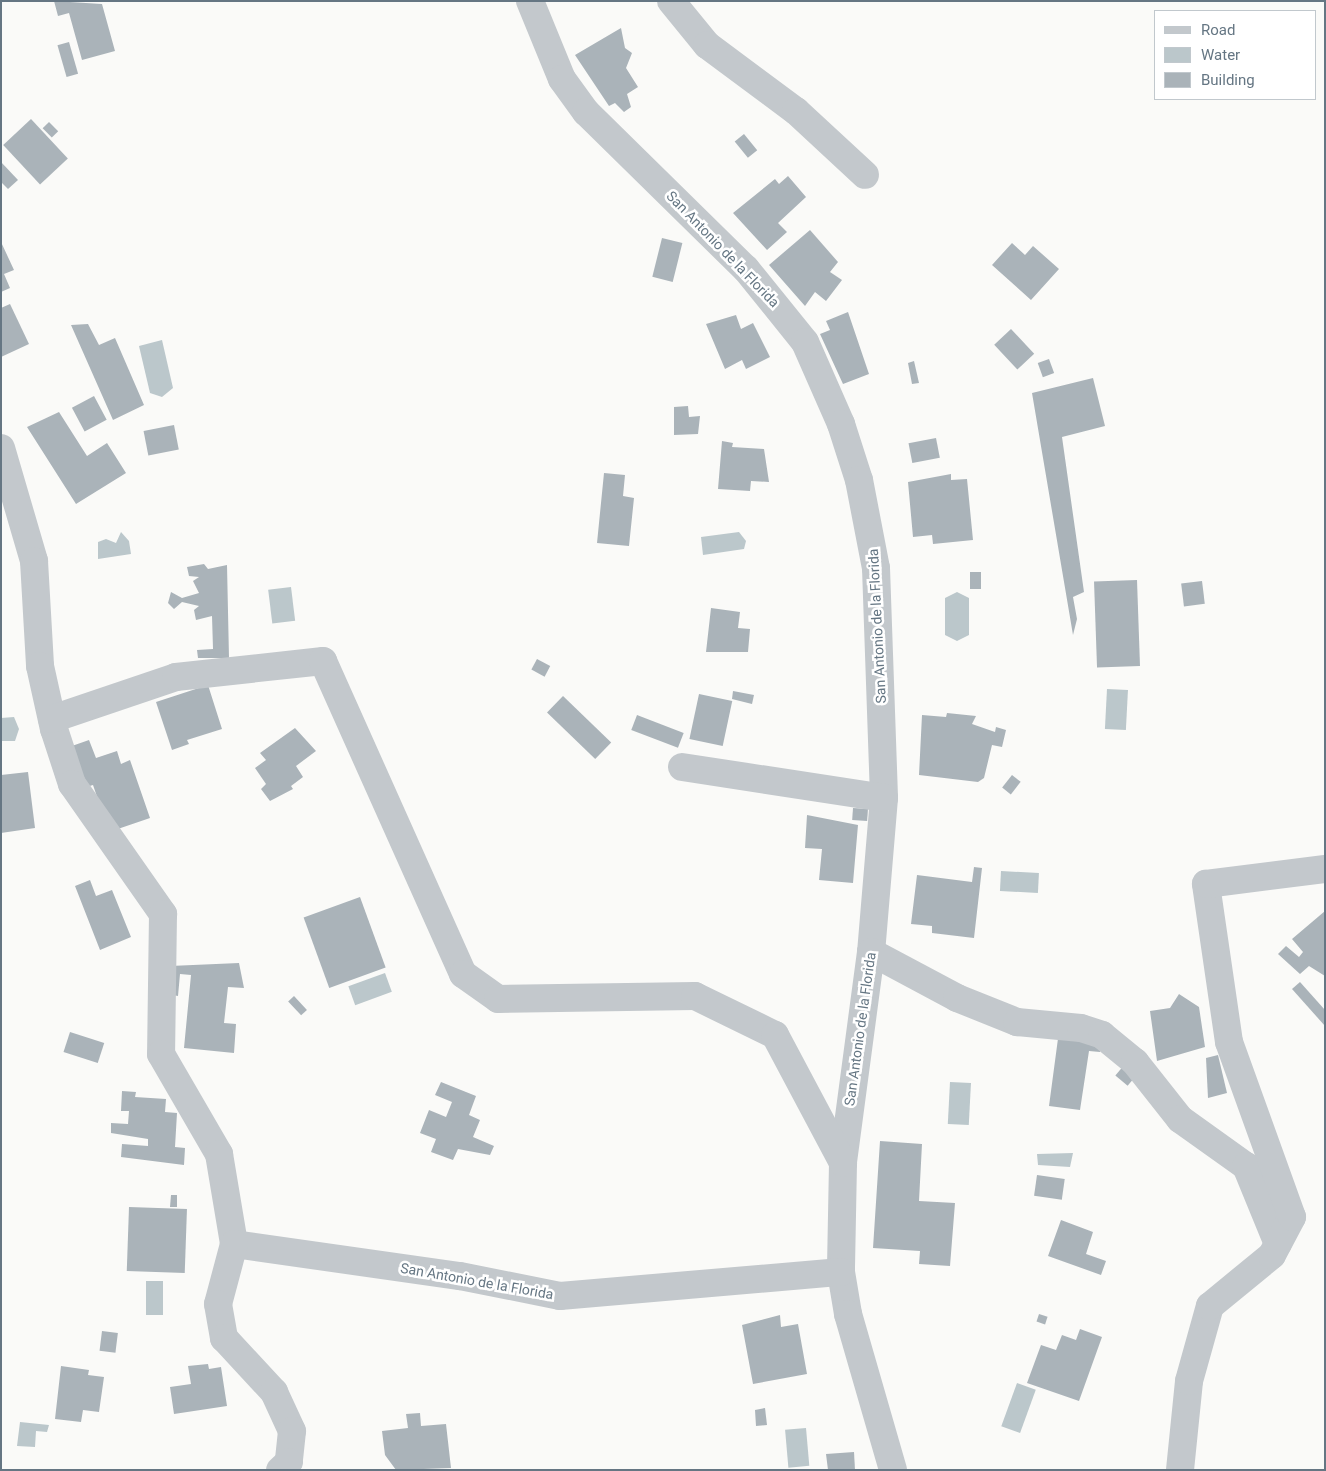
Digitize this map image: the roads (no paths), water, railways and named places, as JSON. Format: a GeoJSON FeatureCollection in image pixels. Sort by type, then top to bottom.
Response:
{"type":"FeatureCollection","features":[{"type":"Feature","properties":{"kind":"street","name":"San Antonio de la Florida"},"geometry":{"type":"LineString","coordinates":[[530,1],[562,79],[586,112],[778,305],[805,342],[823,382],[859,480],[876,568],[884,798],[871,952],[843,1163],[841,1272],[848,1314],[888,1443],[893,1470]]}},
{"type":"Feature","properties":{"kind":"street"},"geometry":{"type":"LineString","coordinates":[[671,1],[707,45],[796,111],[865,175]]}},
{"type":"Feature","properties":{"kind":"street"},"geometry":{"type":"LineString","coordinates":[[1,448],[34,561],[40,666],[52,719],[72,784],[163,914],[160,1054],[219,1154],[234,1244],[218,1304],[224,1338],[274,1392],[292,1431],[289,1462],[280,1470]]}},
{"type":"Feature","properties":{"kind":"street"},"geometry":{"type":"LineString","coordinates":[[52,719],[176,677],[323,661],[463,974],[498,999],[695,996],[776,1035],[843,1163]]}},
{"type":"Feature","properties":{"kind":"street"},"geometry":{"type":"LineString","coordinates":[[682,767],[884,798]]}},
{"type":"Feature","properties":{"kind":"street"},"geometry":{"type":"LineString","coordinates":[[1180,1470],[1189,1381],[1210,1306],[1272,1255],[1292,1217],[1229,1042],[1206,884],[1325,869]]}},
{"type":"Feature","properties":{"kind":"street"},"geometry":{"type":"LineString","coordinates":[[871,952],[957,998],[1017,1022],[1092,1030],[1135,1062],[1180,1119],[1246,1166],[1278,1244]]}},
{"type":"Feature","properties":{"kind":"street","name":"San Antonio de la Florida"},"geometry":{"type":"LineString","coordinates":[[234,1244],[460,1276],[560,1296],[841,1272]]}},
{"type":"Feature","properties":{"kind":"street"},"geometry":{"type":"LineString","coordinates":[[874,1470],[888,1443]]}},
{"type":"Feature","properties":{"kind":"water"},"geometry":{"type":"Polygon","coordinates":[[[162,340],[173,388],[162,397],[150,393],[139,346],[162,340]]]}},
{"type":"Feature","properties":{"kind":"water"},"geometry":{"type":"Polygon","coordinates":[[[121,532],[129,541],[131,554],[98,559],[98,542],[106,539],[116,543],[121,532]]]}},
{"type":"Feature","properties":{"kind":"water"},"geometry":{"type":"Polygon","coordinates":[[[739,532],[746,541],[744,549],[703,555],[701,537],[739,532]]]}},
{"type":"Feature","properties":{"kind":"water"},"geometry":{"type":"Polygon","coordinates":[[[291,587],[295,621],[272,624],[268,590],[291,587]]]}},
{"type":"Feature","properties":{"kind":"water"},"geometry":{"type":"Polygon","coordinates":[[[957,592],[969,598],[969,635],[957,641],[945,635],[945,598],[957,592]]]}},
{"type":"Feature","properties":{"kind":"water"},"geometry":{"type":"Polygon","coordinates":[[[1107,689],[1128,690],[1126,730],[1105,729],[1107,689]]]}},
{"type":"Feature","properties":{"kind":"water"},"geometry":{"type":"Polygon","coordinates":[[[14,717],[19,729],[15,741],[1,741],[1,718],[14,717]]]}},
{"type":"Feature","properties":{"kind":"water"},"geometry":{"type":"Polygon","coordinates":[[[1001,871],[1039,873],[1038,893],[1000,891],[1001,871]]]}},
{"type":"Feature","properties":{"kind":"water"},"geometry":{"type":"Polygon","coordinates":[[[385,973],[392,992],[355,1005],[348,986],[385,973]]]}},
{"type":"Feature","properties":{"kind":"water"},"geometry":{"type":"Polygon","coordinates":[[[950,1082],[971,1083],[969,1125],[948,1124],[950,1082]]]}},
{"type":"Feature","properties":{"kind":"water"},"geometry":{"type":"Polygon","coordinates":[[[1073,1153],[1070,1167],[1038,1165],[1037,1154],[1073,1153]]]}},
{"type":"Feature","properties":{"kind":"water"},"geometry":{"type":"Polygon","coordinates":[[[146,1281],[163,1281],[163,1315],[146,1315],[146,1281]]]}},
{"type":"Feature","properties":{"kind":"water"},"geometry":{"type":"Polygon","coordinates":[[[1017,1383],[1036,1390],[1020,1433],[1001,1426],[1017,1383]]]}},
{"type":"Feature","properties":{"kind":"water"},"geometry":{"type":"Polygon","coordinates":[[[20,1422],[49,1425],[47,1432],[36,1431],[35,1447],[17,1446],[20,1422]]]}},
{"type":"Feature","properties":{"kind":"water"},"geometry":{"type":"Polygon","coordinates":[[[806,1428],[809,1466],[788,1468],[785,1430],[806,1428]]]}}]}
